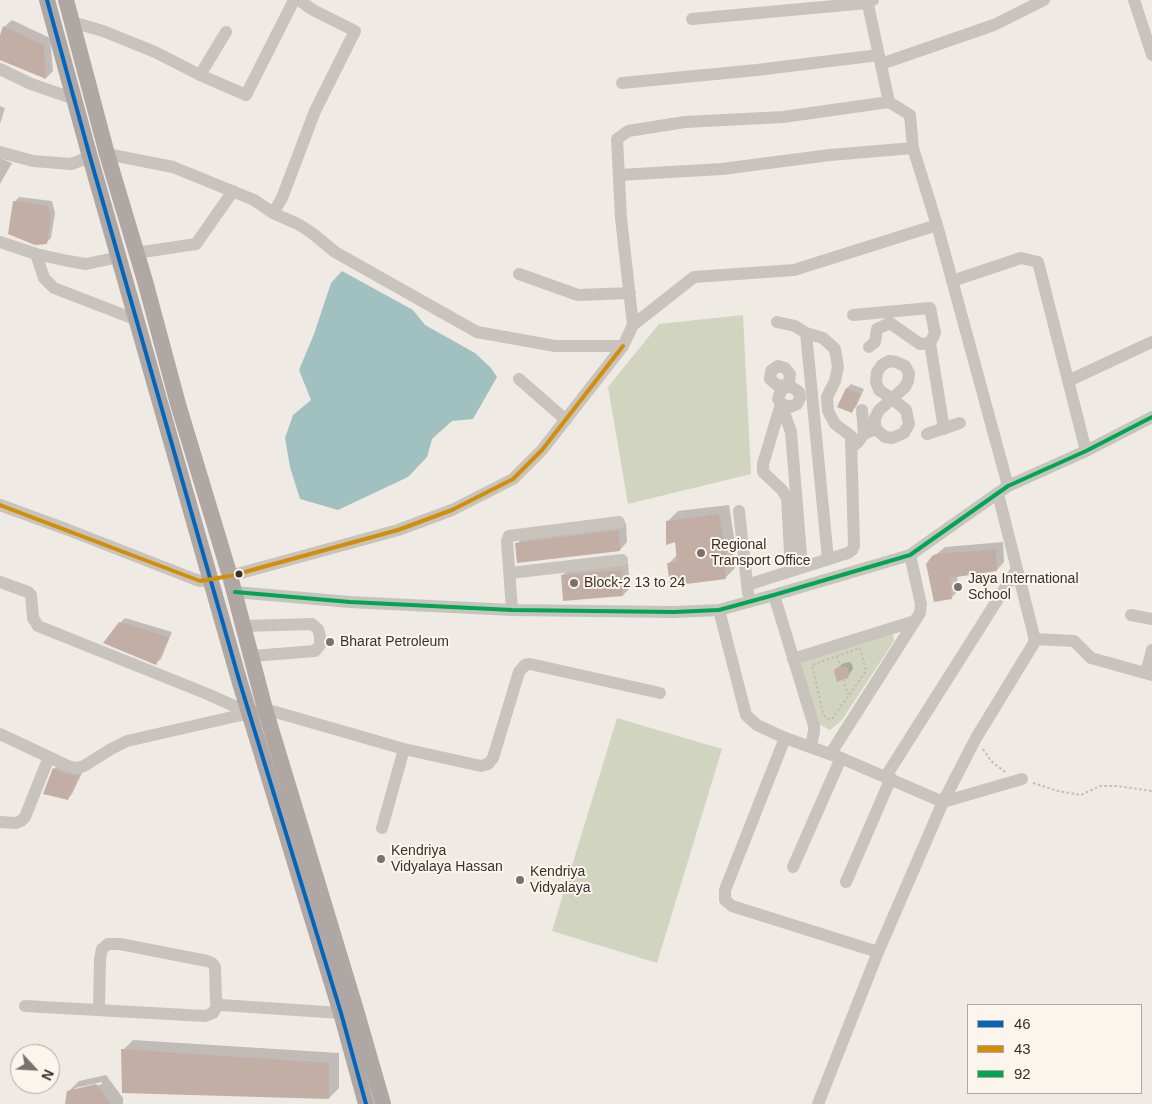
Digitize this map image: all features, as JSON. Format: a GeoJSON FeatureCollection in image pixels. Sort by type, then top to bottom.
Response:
{"type":"FeatureCollection","features":[{"type":"Feature","properties":{"kind":"main road"},"geometry":{"type":"LineString","coordinates":[[47,0],[118,257],[211,580],[258,711],[349,1012],[383,1104]]}},
{"type":"Feature","properties":{"kind":"main road"},"geometry":{"type":"LineString","coordinates":[[66,0],[107,154],[252,656],[258,711]]}},
{"type":"Feature","properties":{"kind":"main road"},"geometry":{"type":"LineString","coordinates":[[118,257],[136,253]]}},
{"type":"Feature","properties":{"kind":"main road"},"geometry":{"type":"LineString","coordinates":[[211,580],[230,576]]}},
{"type":"Feature","properties":{"kind":"main road"},"geometry":{"type":"LineString","coordinates":[[349,1012],[366,1104]]}},
{"type":"Feature","properties":{"kind":"street"},"geometry":{"type":"LineString","coordinates":[[72,22],[104,31],[155,52],[200,75],[246,95],[294,0]]}},
{"type":"Feature","properties":{"kind":"street"},"geometry":{"type":"LineString","coordinates":[[273,213],[282,198],[315,111],[355,31],[313,10],[299,0]]}},
{"type":"Feature","properties":{"kind":"street"},"geometry":{"type":"LineString","coordinates":[[622,83],[880,59],[994,24],[1044,0]]}},
{"type":"Feature","properties":{"kind":"street"},"geometry":{"type":"LineString","coordinates":[[1134,0],[1152,55]]}},
{"type":"Feature","properties":{"kind":"street"},"geometry":{"type":"LineString","coordinates":[[692,19],[869,1],[889,102]]}},
{"type":"Feature","properties":{"kind":"street"},"geometry":{"type":"LineString","coordinates":[[200,75],[226,32]]}},
{"type":"Feature","properties":{"kind":"street"},"geometry":{"type":"LineString","coordinates":[[0,69],[31,84],[75,99]]}},
{"type":"Feature","properties":{"kind":"street"},"geometry":{"type":"LineString","coordinates":[[633,325],[621,218],[617,139],[628,131],[685,122],[783,117],[889,102],[910,115],[914,148],[937,225],[1008,486]]}},
{"type":"Feature","properties":{"kind":"street"},"geometry":{"type":"LineString","coordinates":[[619,175],[722,169],[830,155],[914,148]]}},
{"type":"Feature","properties":{"kind":"street"},"geometry":{"type":"LineString","coordinates":[[0,152],[34,161],[71,164],[90,157]]}},
{"type":"Feature","properties":{"kind":"street"},"geometry":{"type":"LineString","coordinates":[[107,154],[173,166],[254,200],[273,213],[298,224],[335,252],[477,332],[555,346],[623,346]]}},
{"type":"Feature","properties":{"kind":"street"},"geometry":{"type":"LineString","coordinates":[[136,253],[196,244],[233,191]]}},
{"type":"Feature","properties":{"kind":"street"},"geometry":{"type":"LineString","coordinates":[[230,576],[398,530],[452,510],[514,479],[542,450],[566,420],[623,346],[633,325],[694,277],[794,270],[937,225]]}},
{"type":"Feature","properties":{"kind":"street"},"geometry":{"type":"LineString","coordinates":[[0,242],[36,254],[86,264],[118,257]]}},
{"type":"Feature","properties":{"kind":"street"},"geometry":{"type":"LineString","coordinates":[[36,254],[44,278],[54,288],[137,320]]}},
{"type":"Feature","properties":{"kind":"street"},"geometry":{"type":"LineString","coordinates":[[952,282],[1021,258],[1038,262],[1086,451]]}},
{"type":"Feature","properties":{"kind":"street"},"geometry":{"type":"LineString","coordinates":[[519,274],[578,295],[630,293]]}},
{"type":"Feature","properties":{"kind":"street"},"geometry":{"type":"LineString","coordinates":[[854,315],[930,308],[935,333],[930,343],[944,429]]}},
{"type":"Feature","properties":{"kind":"street"},"geometry":{"type":"LineString","coordinates":[[747,585],[848,553],[854,546],[850,436],[835,424],[828,411],[827,397],[835,381],[838,367],[834,350],[823,338],[806,333],[795,326],[777,322]]}},
{"type":"Feature","properties":{"kind":"street"},"geometry":{"type":"LineString","coordinates":[[869,347],[875,342],[877,329],[890,323],[920,344],[930,343]]}},
{"type":"Feature","properties":{"kind":"street"},"geometry":{"type":"LineString","coordinates":[[806,333],[828,559]]}},
{"type":"Feature","properties":{"kind":"street"},"geometry":{"type":"LineString","coordinates":[[1068,381],[1152,342]]}},
{"type":"Feature","properties":{"kind":"street"},"geometry":{"type":"LineString","coordinates":[[519,379],[566,420]]}},
{"type":"Feature","properties":{"kind":"street"},"geometry":{"type":"LineString","coordinates":[[781,404],[790,407],[797,404],[800,398],[799,392],[785,386],[778,399],[791,432],[797,569]]}},
{"type":"Feature","properties":{"kind":"street"},"geometry":{"type":"LineString","coordinates":[[892,399],[906,410],[909,424],[904,433],[892,438],[885,437],[876,429],[875,418],[879,410],[892,399]]}},
{"type":"Feature","properties":{"kind":"street"},"geometry":{"type":"LineString","coordinates":[[781,404],[763,464],[763,472],[782,490],[787,498],[797,569]]}},
{"type":"Feature","properties":{"kind":"street"},"geometry":{"type":"LineString","coordinates":[[862,410],[864,434]]}},
{"type":"Feature","properties":{"kind":"street"},"geometry":{"type":"LineString","coordinates":[[234,592],[350,602],[512,610],[674,612],[719,610],[910,555],[1008,486],[1086,451],[1152,417]]}},
{"type":"Feature","properties":{"kind":"street"},"geometry":{"type":"LineString","coordinates":[[927,434],[960,423]]}},
{"type":"Feature","properties":{"kind":"street"},"geometry":{"type":"LineString","coordinates":[[851,448],[864,434],[876,429]]}},
{"type":"Feature","properties":{"kind":"street"},"geometry":{"type":"LineString","coordinates":[[818,1104],[878,952],[943,802],[976,738],[1035,639],[998,494]]}},
{"type":"Feature","properties":{"kind":"street"},"geometry":{"type":"LineString","coordinates":[[0,505],[194,579],[200,581],[211,580]]}},
{"type":"Feature","properties":{"kind":"street"},"geometry":{"type":"LineString","coordinates":[[739,511],[748,602]]}},
{"type":"Feature","properties":{"kind":"street"},"geometry":{"type":"LineString","coordinates":[[512,610],[507,541],[509,536],[512,534],[619,522]]}},
{"type":"Feature","properties":{"kind":"street"},"geometry":{"type":"LineString","coordinates":[[793,867],[836,756],[916,621],[921,604],[910,555]]}},
{"type":"Feature","properties":{"kind":"street"},"geometry":{"type":"LineString","coordinates":[[510,573],[622,560]]}},
{"type":"Feature","properties":{"kind":"street"},"geometry":{"type":"LineString","coordinates":[[846,882],[888,777],[1017,569]]}},
{"type":"Feature","properties":{"kind":"street"},"geometry":{"type":"LineString","coordinates":[[0,582],[28,592],[31,595],[33,618],[38,626],[205,693],[258,711],[404,749],[481,766],[488,764],[493,758],[519,672],[525,665],[530,664],[660,693]]}},
{"type":"Feature","properties":{"kind":"street"},"geometry":{"type":"LineString","coordinates":[[774,595],[814,726],[811,746]]}},
{"type":"Feature","properties":{"kind":"street"},"geometry":{"type":"LineString","coordinates":[[719,610],[746,715],[753,722],[785,738],[811,746],[888,777],[943,802],[1022,779]]}},
{"type":"Feature","properties":{"kind":"street"},"geometry":{"type":"LineString","coordinates":[[1131,615],[1152,619]]}},
{"type":"Feature","properties":{"kind":"street"},"geometry":{"type":"LineString","coordinates":[[794,659],[916,621]]}},
{"type":"Feature","properties":{"kind":"street"},"geometry":{"type":"LineString","coordinates":[[243,626],[312,624],[318,629],[320,645],[315,651],[252,656]]}},
{"type":"Feature","properties":{"kind":"street"},"geometry":{"type":"LineString","coordinates":[[1035,639],[1074,641],[1092,658],[1149,674],[1152,650]]}},
{"type":"Feature","properties":{"kind":"street"},"geometry":{"type":"LineString","coordinates":[[0,734],[76,768],[84,766],[127,741],[258,711]]}},
{"type":"Feature","properties":{"kind":"street"},"geometry":{"type":"LineString","coordinates":[[785,738],[725,890],[725,900],[732,906],[878,952]]}},
{"type":"Feature","properties":{"kind":"street"},"geometry":{"type":"LineString","coordinates":[[382,828],[404,749]]}},
{"type":"Feature","properties":{"kind":"street"},"geometry":{"type":"LineString","coordinates":[[0,822],[16,823],[25,817],[49,757]]}},
{"type":"Feature","properties":{"kind":"street"},"geometry":{"type":"LineString","coordinates":[[99,1010],[100,959],[102,950],[108,944],[130,946],[212,963],[215,968],[216,1002],[218,1004]]}},
{"type":"Feature","properties":{"kind":"street"},"geometry":{"type":"LineString","coordinates":[[218,1004],[349,1012]]}},
{"type":"Feature","properties":{"kind":"street"},"geometry":{"type":"LineString","coordinates":[[25,1006],[205,1016],[213,1013],[218,1004]]}},
{"type":"Feature","properties":{"kind":"path"},"geometry":{"type":"LineString","coordinates":[[860,648],[866,671],[848,695],[832,719],[828,719],[823,714],[812,665],[860,648]]}},
{"type":"Feature","properties":{"kind":"path"},"geometry":{"type":"LineString","coordinates":[[837,656],[840,667]]}},
{"type":"Feature","properties":{"kind":"path"},"geometry":{"type":"LineString","coordinates":[[843,679],[848,695]]}},
{"type":"Feature","properties":{"kind":"path"},"geometry":{"type":"LineString","coordinates":[[976,738],[991,761],[999,768],[1022,779],[1058,791],[1082,795],[1100,786],[1117,786],[1152,791]]}},
{"type":"Feature","properties":{"kind":"green space"},"geometry":{"type":"Polygon","coordinates":[[[743,315],[751,474],[628,504],[608,387],[659,324],[743,315]]]}},
{"type":"Feature","properties":{"kind":"green space"},"geometry":{"type":"Polygon","coordinates":[[[893,633],[894,641],[842,720],[830,730],[817,723],[801,662],[893,633]]]}},
{"type":"Feature","properties":{"kind":"green space"},"geometry":{"type":"Polygon","coordinates":[[[617,718],[722,749],[657,963],[552,931],[617,718]]]}},
{"type":"Feature","properties":{"kind":"water"},"geometry":{"type":"Polygon","coordinates":[[[342,271],[413,310],[425,325],[475,353],[491,368],[497,377],[473,419],[452,421],[432,439],[427,457],[408,477],[338,510],[300,499],[290,467],[285,438],[293,415],[311,400],[299,370],[314,334],[331,283],[342,271]]]}},
{"type":"Feature","properties":{"kind":"building"},"geometry":{"type":"Polygon","coordinates":[[[3,26],[44,45],[46,79],[0,60],[0,35],[3,26]]]}},
{"type":"Feature","properties":{"kind":"building"},"geometry":{"type":"Polygon","coordinates":[[[13,201],[48,206],[51,218],[47,244],[35,245],[8,234],[13,201]]]}},
{"type":"Feature","properties":{"kind":"building"},"geometry":{"type":"Polygon","coordinates":[[[846,388],[860,394],[852,413],[837,407],[846,388]]]}},
{"type":"Feature","properties":{"kind":"building","name":"Regional Transport Office"},"geometry":{"type":"Polygon","coordinates":[[[719,514],[727,562],[724,562],[726,579],[670,586],[667,563],[677,562],[675,542],[666,545],[666,521],[719,514]]]}},
{"type":"Feature","properties":{"kind":"building"},"geometry":{"type":"Polygon","coordinates":[[[619,530],[620,551],[517,563],[515,543],[619,530]]]}},
{"type":"Feature","properties":{"kind":"building"},"geometry":{"type":"Polygon","coordinates":[[[996,549],[997,571],[950,578],[952,599],[934,602],[926,564],[932,556],[936,554],[996,549]]]}},
{"type":"Feature","properties":{"kind":"building"},"geometry":{"type":"Polygon","coordinates":[[[621,570],[623,596],[563,601],[561,575],[621,570]]]}},
{"type":"Feature","properties":{"kind":"building"},"geometry":{"type":"Polygon","coordinates":[[[119,622],[169,637],[156,665],[103,643],[119,622]]]}},
{"type":"Feature","properties":{"kind":"building"},"geometry":{"type":"Polygon","coordinates":[[[844,666],[848,668],[848,678],[837,682],[834,671],[836,668],[844,666]]]}},
{"type":"Feature","properties":{"kind":"building"},"geometry":{"type":"Polygon","coordinates":[[[53,768],[66,774],[79,776],[68,800],[43,794],[53,768]]]}},
{"type":"Feature","properties":{"kind":"building"},"geometry":{"type":"Polygon","coordinates":[[[121,1049],[329,1063],[329,1099],[122,1093],[121,1049]]]}},
{"type":"Feature","properties":{"kind":"building"},"geometry":{"type":"Polygon","coordinates":[[[96,1084],[111,1104],[65,1104],[67,1091],[96,1084]]]}},
{"type":"Feature","properties":{"kind":"transit line","name":"46"},"geometry":{"type":"LineString","coordinates":[[47,0],[240,683],[341,1013],[366,1104]]}},
{"type":"Feature","properties":{"kind":"transit line","name":"43"},"geometry":{"type":"LineString","coordinates":[[0,505],[200,581],[230,576],[398,530],[452,510],[513,479],[542,450],[623,346]]}},
{"type":"Feature","properties":{"kind":"transit line","name":"92"},"geometry":{"type":"LineString","coordinates":[[235,592],[350,602],[512,610],[674,612],[719,610],[910,555],[1008,486],[1086,451],[1152,417]]}},
{"type":"Feature","properties":{"kind":"place","name":"Regional Transport Office"},"geometry":{"type":"Point","coordinates":[701,553]}},
{"type":"Feature","properties":{"kind":"place","name":"Block-2 13 to 24"},"geometry":{"type":"Point","coordinates":[574,583]}},
{"type":"Feature","properties":{"kind":"place","name":"Jaya International School"},"geometry":{"type":"Point","coordinates":[958,587]}},
{"type":"Feature","properties":{"kind":"place","name":"Bharat Petroleum"},"geometry":{"type":"Point","coordinates":[330,642]}},
{"type":"Feature","properties":{"kind":"place","name":"Kendriya Vidyalaya Hassan"},"geometry":{"type":"Point","coordinates":[381,859]}},
{"type":"Feature","properties":{"kind":"place","name":"Kendriya Vidyalaya"},"geometry":{"type":"Point","coordinates":[520,880]}}]}
